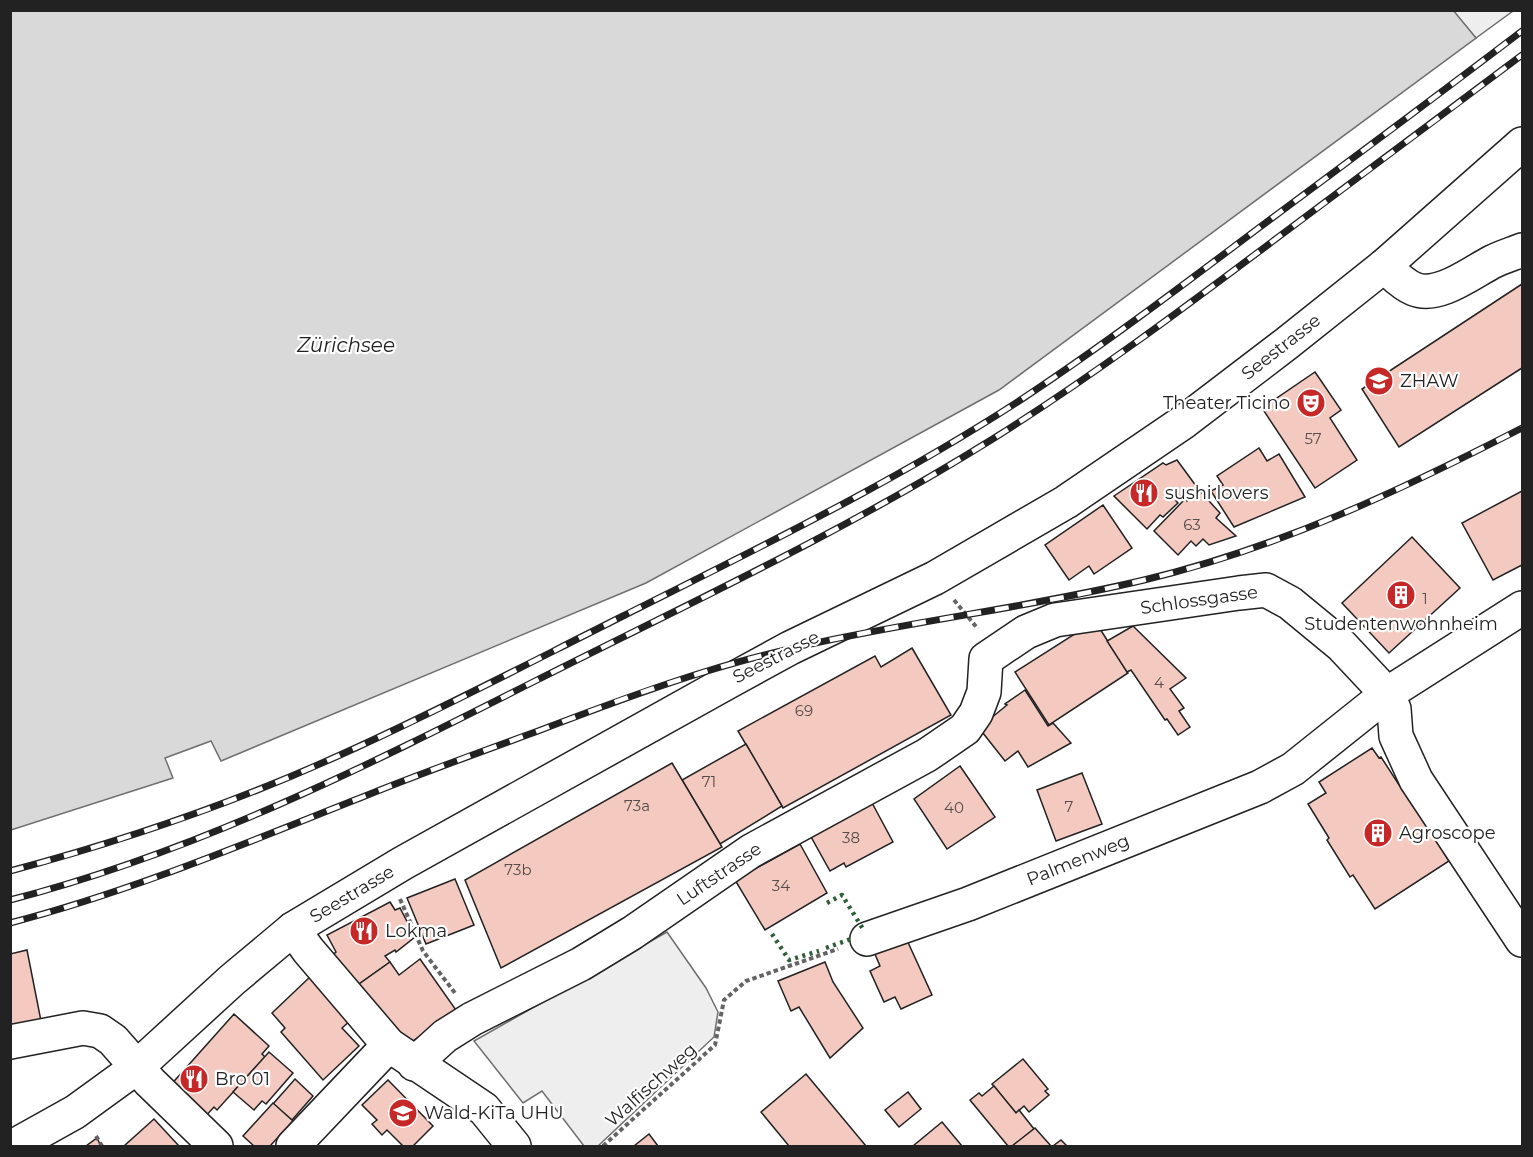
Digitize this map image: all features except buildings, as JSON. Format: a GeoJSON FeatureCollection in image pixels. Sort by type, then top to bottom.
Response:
{"type":"FeatureCollection","features":[{"type":"Feature","properties":{"kind":"street","name":"Seestrasse"},"geometry":{"type":"LineString","coordinates":[[14,1146],[75,1112],[137,1067],[232,980],[293,929],[388,872],[726,683],[790,648],[935,578],[1066,502],[1185,421],[1286,344],[1384,266],[1522,144]]}},
{"type":"Feature","properties":{"kind":"street"},"geometry":{"type":"LineString","coordinates":[[1384,266],[1414,289],[1426,291],[1454,284],[1493,262],[1522,250]]}},
{"type":"Feature","properties":{"kind":"street","name":"Schlossgasse"},"geometry":{"type":"LineString","coordinates":[[986,659],[1026,632],[1055,620],[1266,590],[1290,603],[1341,645],[1387,694],[1394,709],[1396,735],[1416,780],[1522,940]]}},
{"type":"Feature","properties":{"kind":"street","name":"Palmenweg"},"geometry":{"type":"LineString","coordinates":[[867,939],[968,904],[1260,787],[1293,770],[1387,694],[1522,608]]}},
{"type":"Feature","properties":{"kind":"street","name":"Luftstrasse"},"geometry":{"type":"LineString","coordinates":[[293,1146],[401,1054],[445,1036],[472,1018],[581,964],[632,933],[751,851],[927,755],[965,729],[976,712],[984,692],[986,659]]}},
{"type":"Feature","properties":{"kind":"street"},"geometry":{"type":"LineString","coordinates":[[293,929],[370,1025],[401,1054],[484,1109],[514,1146]]}},
{"type":"Feature","properties":{"kind":"street"},"geometry":{"type":"LineString","coordinates":[[10,1042],[83,1028],[100,1031],[113,1040],[216,1146]]}},
{"type":"Feature","properties":{"kind":"path"},"geometry":{"type":"LineString","coordinates":[[935,578],[978,629],[986,659]]}},
{"type":"Feature","properties":{"kind":"path"},"geometry":{"type":"LineString","coordinates":[[388,872],[423,951],[452,987]]}},
{"type":"Feature","properties":{"kind":"path","name":"Walfischweg"},"geometry":{"type":"LineString","coordinates":[[603,1146],[715,1045],[724,1000],[746,981],[867,939]]}},
{"type":"Feature","properties":{"kind":"shaded area"},"geometry":{"type":"Polygon","coordinates":[[[1453,11],[1513,11],[1476,38],[1453,11]]]}},
{"type":"Feature","properties":{"kind":"shaded area"},"geometry":{"type":"Polygon","coordinates":[[[667,932],[706,988],[718,1012],[714,1037],[598,1146],[584,1146],[542,1091],[523,1103],[474,1041],[667,932]]]}},
{"type":"Feature","properties":{"kind":"water","name":"Zürichsee"},"geometry":{"type":"Polygon","coordinates":[[[1453,10],[1476,38],[999,390],[646,583],[221,761],[211,741],[165,758],[173,778],[11,830],[11,11],[1453,10]]]}},
{"type":"Feature","properties":{"kind":"railway"},"geometry":{"type":"LineString","coordinates":[[10,871],[178,820],[300,773],[412,722],[876,486],[974,429],[1081,358],[1169,295],[1522,31]]}},
{"type":"Feature","properties":{"kind":"railway"},"geometry":{"type":"LineString","coordinates":[[10,900],[147,858],[278,805],[407,745],[708,595],[880,505],[991,440],[1100,367],[1522,55]]}},
{"type":"Feature","properties":{"kind":"railway"},"geometry":{"type":"LineString","coordinates":[[10,923],[146,881],[386,787],[662,685],[704,672],[868,632],[1034,603],[1144,580],[1243,552],[1338,516],[1430,474],[1522,428]]}},
{"type":"Feature","properties":{"kind":"hedge"},"geometry":{"type":"LineString","coordinates":[[827,903],[842,895],[863,929]]}},
{"type":"Feature","properties":{"kind":"hedge"},"geometry":{"type":"LineString","coordinates":[[772,934],[789,960],[819,951]]}},
{"type":"Feature","properties":{"kind":"hedge"},"geometry":{"type":"LineString","coordinates":[[826,948],[854,938]]}},
{"type":"Feature","properties":{"kind":"place","name":"ZHAW"},"geometry":{"type":"Point","coordinates":[1379,381]}},
{"type":"Feature","properties":{"kind":"place","name":"Theater Ticino"},"geometry":{"type":"Point","coordinates":[1311,403]}},
{"type":"Feature","properties":{"kind":"place","name":"sushi lovers"},"geometry":{"type":"Point","coordinates":[1144,493]}},
{"type":"Feature","properties":{"kind":"place","name":"Studentenwohnheim"},"geometry":{"type":"Point","coordinates":[1401,595]}},
{"type":"Feature","properties":{"kind":"place","name":"Agroscope"},"geometry":{"type":"Point","coordinates":[1378,833]}},
{"type":"Feature","properties":{"kind":"place","name":"Lokma"},"geometry":{"type":"Point","coordinates":[364,931]}},
{"type":"Feature","properties":{"kind":"place","name":"Bro 01"},"geometry":{"type":"Point","coordinates":[194,1079]}},
{"type":"Feature","properties":{"kind":"place","name":"Wald-KiTa UHU"},"geometry":{"type":"Point","coordinates":[403,1113]}}]}
